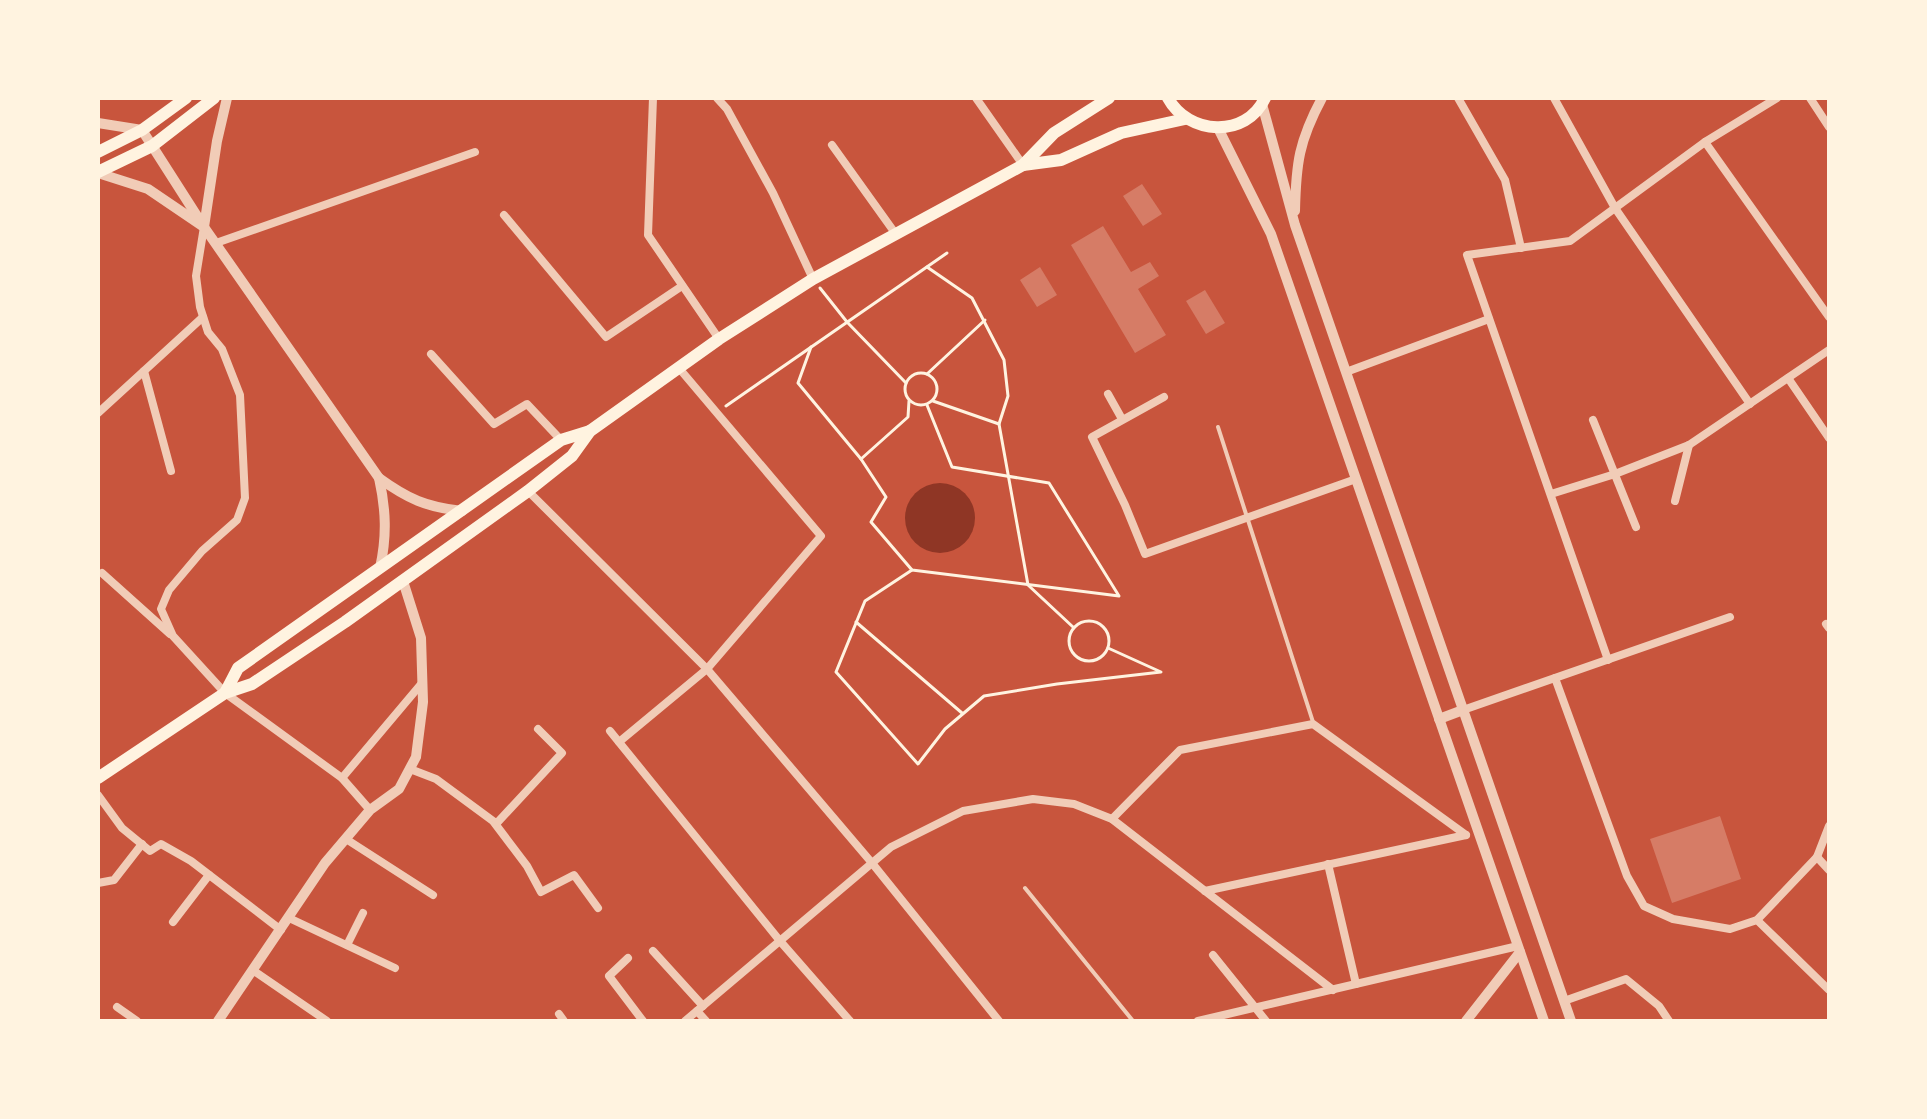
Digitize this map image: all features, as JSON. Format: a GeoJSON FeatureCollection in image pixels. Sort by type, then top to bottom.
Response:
{"type":"FeatureCollection","features":[{"type":"Feature","properties":{"kind":"main road"},"geometry":{"type":"LineString","coordinates":[[98,152],[142,130],[186,98]]}},
{"type":"Feature","properties":{"kind":"main road"},"geometry":{"type":"LineString","coordinates":[[98,172],[152,146],[214,98]]}},
{"type":"Feature","properties":{"kind":"main road"},"geometry":{"type":"LineString","coordinates":[[98,778],[225,693],[252,684],[403,581],[572,456],[590,431],[719,339],[813,279],[1023,165],[1054,133],[1109,98]]}},
{"type":"Feature","properties":{"kind":"main road"},"geometry":{"type":"LineString","coordinates":[[1168,98],[1185,119],[1201,126],[1218,128],[1235,125],[1251,117],[1264,101]]}},
{"type":"Feature","properties":{"kind":"main road"},"geometry":{"type":"LineString","coordinates":[[1023,165],[1061,160],[1121,133],[1185,119]]}},
{"type":"Feature","properties":{"kind":"main road"},"geometry":{"type":"LineString","coordinates":[[225,693],[238,668],[561,440],[590,431]]}},
{"type":"Feature","properties":{"kind":"street"},"geometry":{"type":"LineString","coordinates":[[173,636],[161,609],[169,590],[202,551],[237,520],[245,498],[240,395],[222,349],[208,332],[196,276],[217,141],[227,98]]}},
{"type":"Feature","properties":{"kind":"street"},"geometry":{"type":"LineString","coordinates":[[653,98],[648,235],[719,339]]}},
{"type":"Feature","properties":{"kind":"street"},"geometry":{"type":"LineString","coordinates":[[717,98],[727,109],[773,193],[813,279]]}},
{"type":"Feature","properties":{"kind":"street"},"geometry":{"type":"LineString","coordinates":[[976,98],[1023,165]]}},
{"type":"Feature","properties":{"kind":"street"},"geometry":{"type":"LineString","coordinates":[[1295,225],[1296,172],[1304,131],[1322,98]]}},
{"type":"Feature","properties":{"kind":"street"},"geometry":{"type":"LineString","coordinates":[[1458,98],[1505,180],[1521,248]]}},
{"type":"Feature","properties":{"kind":"street"},"geometry":{"type":"LineString","coordinates":[[1554,98],[1615,208],[1750,404]]}},
{"type":"Feature","properties":{"kind":"street"},"geometry":{"type":"LineString","coordinates":[[1608,660],[1467,255],[1570,241],[1705,142],[1777,98]]}},
{"type":"Feature","properties":{"kind":"street"},"geometry":{"type":"LineString","coordinates":[[1810,98],[1829,127]]}},
{"type":"Feature","properties":{"kind":"street"},"geometry":{"type":"LineString","coordinates":[[1264,101],[1295,225],[1571,1021]]}},
{"type":"Feature","properties":{"kind":"street"},"geometry":{"type":"LineString","coordinates":[[98,123],[142,130],[204,227],[379,478],[404,496],[433,508],[462,511]]}},
{"type":"Feature","properties":{"kind":"street"},"geometry":{"type":"LineString","coordinates":[[1218,128],[1271,234],[1544,1021]]}},
{"type":"Feature","properties":{"kind":"street"},"geometry":{"type":"LineString","coordinates":[[1705,142],[1829,317]]}},
{"type":"Feature","properties":{"kind":"street"},"geometry":{"type":"LineString","coordinates":[[832,145],[895,233]]}},
{"type":"Feature","properties":{"kind":"street"},"geometry":{"type":"LineString","coordinates":[[216,243],[475,152]]}},
{"type":"Feature","properties":{"kind":"street"},"geometry":{"type":"LineString","coordinates":[[98,172],[148,189],[204,227]]}},
{"type":"Feature","properties":{"kind":"street"},"geometry":{"type":"LineString","coordinates":[[504,215],[606,337],[682,286]]}},
{"type":"Feature","properties":{"kind":"street"},"geometry":{"type":"LineString","coordinates":[[98,413],[203,317]]}},
{"type":"Feature","properties":{"kind":"street"},"geometry":{"type":"LineString","coordinates":[[1346,372],[1489,319]]}},
{"type":"Feature","properties":{"kind":"street"},"geometry":{"type":"LineString","coordinates":[[1551,494],[1615,474],[1689,445],[1829,350]]}},
{"type":"Feature","properties":{"kind":"street"},"geometry":{"type":"LineString","coordinates":[[431,354],[494,424],[527,404],[561,440]]}},
{"type":"Feature","properties":{"kind":"street"},"geometry":{"type":"LineString","coordinates":[[619,742],[707,669],[821,536],[678,367]]}},
{"type":"Feature","properties":{"kind":"street"},"geometry":{"type":"LineString","coordinates":[[144,371],[171,471]]}},
{"type":"Feature","properties":{"kind":"street"},"geometry":{"type":"LineString","coordinates":[[1788,378],[1829,438]]}},
{"type":"Feature","properties":{"kind":"street"},"geometry":{"type":"LineString","coordinates":[[1108,394],[1122,419]]}},
{"type":"Feature","properties":{"kind":"street"},"geometry":{"type":"LineString","coordinates":[[1164,397],[1092,437],[1145,554],[1356,479]]}},
{"type":"Feature","properties":{"kind":"street"},"geometry":{"type":"LineString","coordinates":[[1593,420],[1636,527]]}},
{"type":"Feature","properties":{"kind":"street"},"geometry":{"type":"LineString","coordinates":[[1675,501],[1689,445]]}},
{"type":"Feature","properties":{"kind":"street"},"geometry":{"type":"LineString","coordinates":[[379,478],[385,509],[386,540],[380,568]]}},
{"type":"Feature","properties":{"kind":"street"},"geometry":{"type":"LineString","coordinates":[[528,491],[707,669],[872,863],[999,1021]]}},
{"type":"Feature","properties":{"kind":"street"},"geometry":{"type":"LineString","coordinates":[[102,573],[173,636],[225,693],[342,778],[370,810]]}},
{"type":"Feature","properties":{"kind":"street"},"geometry":{"type":"LineString","coordinates":[[218,1021],[325,863],[370,810],[399,789],[416,757],[423,702],[421,638],[403,581]]}},
{"type":"Feature","properties":{"kind":"street"},"geometry":{"type":"LineString","coordinates":[[1439,719],[1730,617]]}},
{"type":"Feature","properties":{"kind":"street"},"geometry":{"type":"LineString","coordinates":[[1555,678],[1627,876],[1644,906],[1673,919],[1730,929],[1757,920],[1817,857],[1829,826]]}},
{"type":"Feature","properties":{"kind":"street"},"geometry":{"type":"LineString","coordinates":[[342,778],[422,683]]}},
{"type":"Feature","properties":{"kind":"street"},"geometry":{"type":"LineString","coordinates":[[1112,819],[1180,750],[1313,724],[1466,835]]}},
{"type":"Feature","properties":{"kind":"street"},"geometry":{"type":"LineString","coordinates":[[496,824],[562,753],[538,729]]}},
{"type":"Feature","properties":{"kind":"street"},"geometry":{"type":"LineString","coordinates":[[610,731],[780,941],[850,1021]]}},
{"type":"Feature","properties":{"kind":"street"},"geometry":{"type":"LineString","coordinates":[[410,769],[436,779],[496,824],[527,866],[541,892],[574,875],[598,908]]}},
{"type":"Feature","properties":{"kind":"street"},"geometry":{"type":"LineString","coordinates":[[98,795],[122,828],[150,851],[161,844],[191,861],[281,930]]}},
{"type":"Feature","properties":{"kind":"street"},"geometry":{"type":"LineString","coordinates":[[685,1021],[891,847],[963,811],[1033,799],[1074,804],[1112,819],[1333,990]]}},
{"type":"Feature","properties":{"kind":"street"},"geometry":{"type":"LineString","coordinates":[[1205,891],[1479,833]]}},
{"type":"Feature","properties":{"kind":"street"},"geometry":{"type":"LineString","coordinates":[[346,839],[433,895]]}},
{"type":"Feature","properties":{"kind":"street"},"geometry":{"type":"LineString","coordinates":[[98,883],[114,880],[142,844]]}},
{"type":"Feature","properties":{"kind":"street"},"geometry":{"type":"LineString","coordinates":[[1817,857],[1829,870]]}},
{"type":"Feature","properties":{"kind":"street"},"geometry":{"type":"LineString","coordinates":[[1328,864],[1356,984]]}},
{"type":"Feature","properties":{"kind":"street"},"geometry":{"type":"LineString","coordinates":[[173,922],[209,875]]}},
{"type":"Feature","properties":{"kind":"street"},"geometry":{"type":"LineString","coordinates":[[347,945],[363,913]]}},
{"type":"Feature","properties":{"kind":"street"},"geometry":{"type":"LineString","coordinates":[[289,918],[395,968]]}},
{"type":"Feature","properties":{"kind":"street"},"geometry":{"type":"LineString","coordinates":[[1757,920],[1829,990]]}},
{"type":"Feature","properties":{"kind":"street"},"geometry":{"type":"LineString","coordinates":[[1198,1021],[1519,949]]}},
{"type":"Feature","properties":{"kind":"street"},"geometry":{"type":"LineString","coordinates":[[1466,1021],[1519,949]]}},
{"type":"Feature","properties":{"kind":"street"},"geometry":{"type":"LineString","coordinates":[[653,951],[700,1008],[706,1021]]}},
{"type":"Feature","properties":{"kind":"street"},"geometry":{"type":"LineString","coordinates":[[1213,955],[1266,1021]]}},
{"type":"Feature","properties":{"kind":"street"},"geometry":{"type":"LineString","coordinates":[[628,958],[609,976],[643,1021]]}},
{"type":"Feature","properties":{"kind":"street"},"geometry":{"type":"LineString","coordinates":[[254,971],[327,1021]]}},
{"type":"Feature","properties":{"kind":"street"},"geometry":{"type":"LineString","coordinates":[[1564,1001],[1626,979],[1659,1006],[1669,1021]]}},
{"type":"Feature","properties":{"kind":"street"},"geometry":{"type":"LineString","coordinates":[[117,1007],[137,1021]]}},
{"type":"Feature","properties":{"kind":"lane"},"geometry":{"type":"LineString","coordinates":[[1218,427],[1313,724]]}},
{"type":"Feature","properties":{"kind":"lane"},"geometry":{"type":"LineString","coordinates":[[1025,888],[1133,1021]]}},
{"type":"Feature","properties":{"kind":"path"},"geometry":{"type":"LineString","coordinates":[[717,412],[947,253]]}},
{"type":"Feature","properties":{"kind":"path"},"geometry":{"type":"LineString","coordinates":[[927,267],[972,298],[1004,360],[1008,396],[999,424],[1028,585],[1073,627]]}},
{"type":"Feature","properties":{"kind":"path"},"geometry":{"type":"LineString","coordinates":[[813,279],[847,322],[906,383],[909,401],[927,405],[933,401],[936,383],[927,374]]}},
{"type":"Feature","properties":{"kind":"path"},"geometry":{"type":"LineString","coordinates":[[906,383],[915,375],[927,374],[985,320]]}},
{"type":"Feature","properties":{"kind":"path"},"geometry":{"type":"LineString","coordinates":[[811,347],[798,383],[861,459],[886,497],[871,522],[912,570]]}},
{"type":"Feature","properties":{"kind":"path"},"geometry":{"type":"LineString","coordinates":[[861,459],[908,417],[909,401]]}},
{"type":"Feature","properties":{"kind":"path"},"geometry":{"type":"LineString","coordinates":[[933,401],[999,424]]}},
{"type":"Feature","properties":{"kind":"path"},"geometry":{"type":"LineString","coordinates":[[927,405],[952,467],[1049,483],[1119,596],[912,570],[865,601],[836,672],[918,764],[945,729],[984,696],[1161,672],[1108,648]]}},
{"type":"Feature","properties":{"kind":"path"},"geometry":{"type":"LineString","coordinates":[[1088,620],[1095,621],[1107,632],[1108,648],[1096,660],[1081,660],[1074,655],[1068,642],[1073,627],[1088,620]]}},
{"type":"Feature","properties":{"kind":"path"},"geometry":{"type":"LineString","coordinates":[[856,622],[963,714]]}},
{"type":"Feature","properties":{"kind":"shaded area"},"geometry":{"type":"Polygon","coordinates":[[[940,483],[965,493],[975,518],[965,543],[940,553],[915,543],[905,518],[915,493],[940,483]]]}},
{"type":"Feature","properties":{"kind":"building"},"geometry":{"type":"Polygon","coordinates":[[[1142,184],[1162,214],[1143,226],[1123,196],[1142,184]]]}},
{"type":"Feature","properties":{"kind":"building"},"geometry":{"type":"Polygon","coordinates":[[[1103,226],[1131,272],[1150,262],[1159,276],[1138,289],[1166,335],[1135,353],[1071,245],[1103,226]]]}},
{"type":"Feature","properties":{"kind":"building"},"geometry":{"type":"Polygon","coordinates":[[[1040,267],[1057,295],[1037,307],[1020,280],[1040,267]]]}},
{"type":"Feature","properties":{"kind":"building"},"geometry":{"type":"Polygon","coordinates":[[[1205,290],[1225,323],[1206,334],[1186,301],[1205,290]]]}},
{"type":"Feature","properties":{"kind":"building"},"geometry":{"type":"Polygon","coordinates":[[[1720,816],[1741,879],[1672,903],[1650,839],[1720,816]]]}}]}
